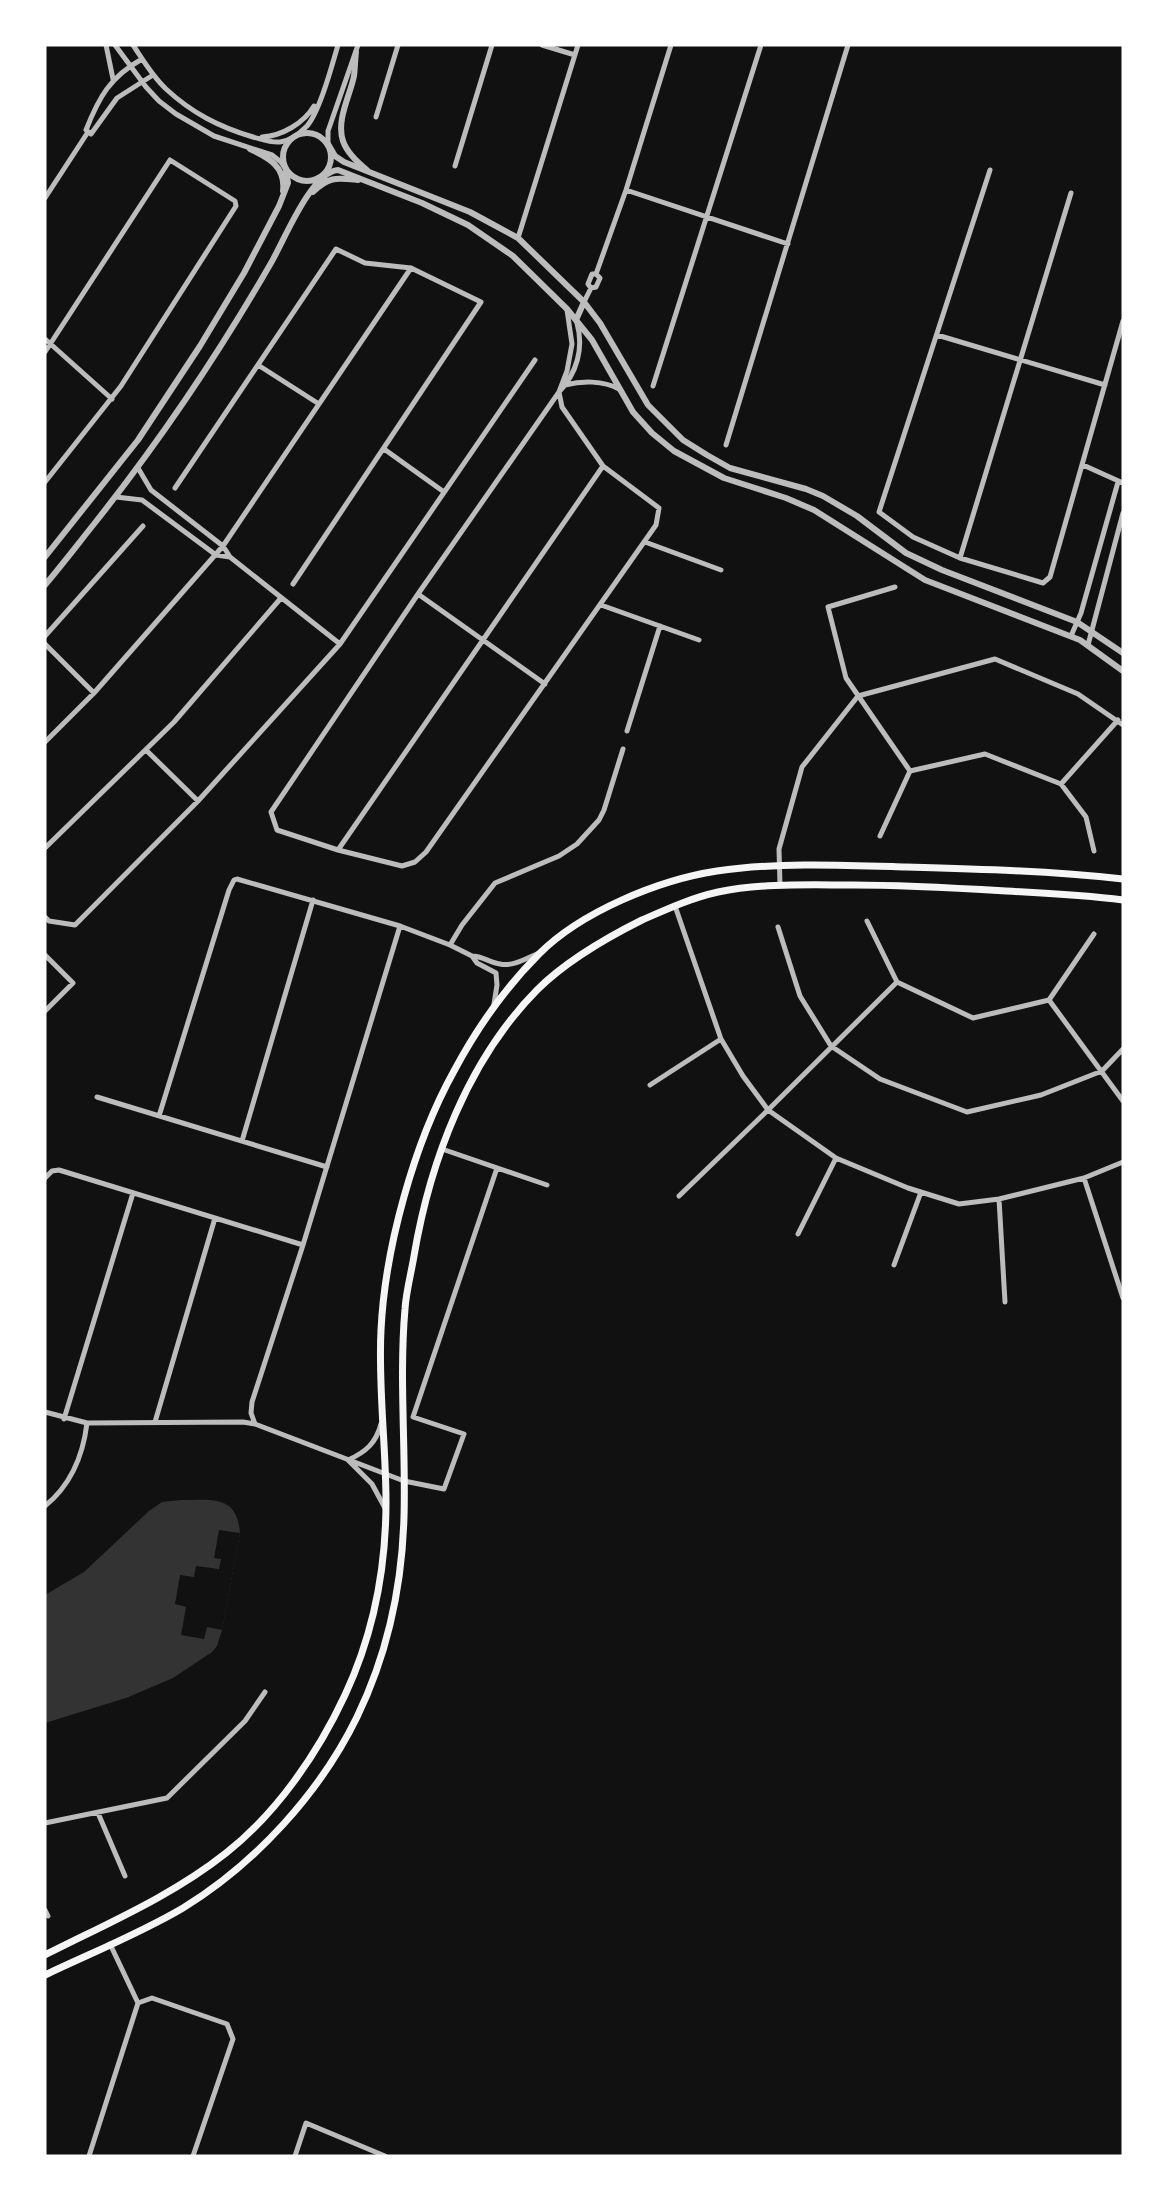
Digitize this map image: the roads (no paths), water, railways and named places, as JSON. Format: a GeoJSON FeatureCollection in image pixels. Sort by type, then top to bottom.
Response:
{"type":"FeatureCollection","features":[{"type":"Feature","properties":{"kind":"main road"},"geometry":{"type":"LineString","coordinates":[[45,1954],[157,1898],[214,1862],[247,1834],[285,1792],[330,1725],[346,1694],[368,1634],[381,1574],[386,1510],[382,1312],[390,1257],[402,1209],[421,1143],[433,1113],[467,1047],[494,1005],[540,952],[589,918],[618,902],[652,888],[716,872],[779,866],[952,868],[1123,879]]}},
{"type":"Feature","properties":{"kind":"main road"},"geometry":{"type":"LineString","coordinates":[[45,1976],[177,1911],[234,1872],[271,1836],[301,1802],[330,1763],[358,1714],[386,1644],[400,1573],[404,1515],[405,1307],[422,1211],[442,1149],[463,1099],[508,1024],[539,989],[557,973],[626,928],[675,906],[718,892],[780,885],[929,887],[1123,900]]}},
{"type":"Feature","properties":{"kind":"street"},"geometry":{"type":"LineString","coordinates":[[106,45],[113,80]]}},
{"type":"Feature","properties":{"kind":"street"},"geometry":{"type":"LineString","coordinates":[[115,45],[142,83],[159,101],[196,127],[214,136],[272,156],[281,162],[291,176],[303,182],[310,182],[338,170],[441,212],[478,230],[530,271],[567,309],[592,340],[633,412],[652,433],[674,451],[724,478],[786,498],[814,510],[925,580],[1071,636],[1088,645],[1123,671]]}},
{"type":"Feature","properties":{"kind":"street"},"geometry":{"type":"LineString","coordinates":[[133,45],[153,75],[185,106],[203,118],[254,137],[281,142],[308,133],[316,134],[328,144],[340,160],[470,212],[518,237],[584,302],[600,323],[648,405],[677,435],[699,450],[730,468],[806,489],[823,496],[843,506],[906,553],[1077,622],[1123,653]]}},
{"type":"Feature","properties":{"kind":"street"},"geometry":{"type":"LineString","coordinates":[[45,557],[138,440],[200,346],[244,273],[279,206],[288,183],[283,157],[284,149],[312,119],[338,45]]}},
{"type":"Feature","properties":{"kind":"street"},"geometry":{"type":"LineString","coordinates":[[45,585],[138,468],[203,374],[247,305],[311,188],[329,168],[332,161],[328,131],[358,45]]}},
{"type":"Feature","properties":{"kind":"street"},"geometry":{"type":"LineString","coordinates":[[376,117],[398,45]]}},
{"type":"Feature","properties":{"kind":"street"},"geometry":{"type":"LineString","coordinates":[[455,166],[492,45]]}},
{"type":"Feature","properties":{"kind":"street"},"geometry":{"type":"LineString","coordinates":[[542,45],[575,55]]}},
{"type":"Feature","properties":{"kind":"street"},"geometry":{"type":"LineString","coordinates":[[518,237],[578,45]]}},
{"type":"Feature","properties":{"kind":"street"},"geometry":{"type":"LineString","coordinates":[[567,309],[572,335],[571,354],[559,392],[562,407],[603,466],[659,508],[656,525],[426,852],[416,862],[402,866],[338,850],[277,830],[271,812],[418,594],[559,392],[565,385],[579,355],[580,334],[576,320],[591,288],[588,284],[592,274],[596,274],[626,190],[671,45]]}},
{"type":"Feature","properties":{"kind":"street"},"geometry":{"type":"LineString","coordinates":[[653,386],[761,45]]}},
{"type":"Feature","properties":{"kind":"street"},"geometry":{"type":"LineString","coordinates":[[726,445],[848,45]]}},
{"type":"Feature","properties":{"kind":"street"},"geometry":{"type":"LineString","coordinates":[[356,52],[354,76],[341,135],[351,155],[371,173]]}},
{"type":"Feature","properties":{"kind":"street"},"geometry":{"type":"LineString","coordinates":[[45,198],[88,132],[86,130],[95,108],[113,80],[130,65],[142,59]]}},
{"type":"Feature","properties":{"kind":"street"},"geometry":{"type":"LineString","coordinates":[[88,132],[91,134],[117,98],[153,75]]}},
{"type":"Feature","properties":{"kind":"street"},"geometry":{"type":"LineString","coordinates":[[254,137],[269,137],[291,128],[310,113],[319,99]]}},
{"type":"Feature","properties":{"kind":"street"},"geometry":{"type":"LineString","coordinates":[[250,149],[268,158],[282,173],[284,185],[279,206]]}},
{"type":"Feature","properties":{"kind":"street"},"geometry":{"type":"LineString","coordinates":[[45,352],[170,160],[235,201],[236,206],[112,399],[45,482]]}},
{"type":"Feature","properties":{"kind":"street"},"geometry":{"type":"LineString","coordinates":[[990,170],[879,512],[913,537],[960,558],[1043,583],[1050,577],[1123,321]]}},
{"type":"Feature","properties":{"kind":"street"},"geometry":{"type":"LineString","coordinates":[[294,220],[313,191],[328,180],[335,178],[367,182]]}},
{"type":"Feature","properties":{"kind":"street"},"geometry":{"type":"LineString","coordinates":[[626,190],[788,244]]}},
{"type":"Feature","properties":{"kind":"street"},"geometry":{"type":"LineString","coordinates":[[960,558],[1071,193]]}},
{"type":"Feature","properties":{"kind":"street"},"geometry":{"type":"LineString","coordinates":[[175,488],[336,249],[366,263],[411,268],[481,302],[293,584]]}},
{"type":"Feature","properties":{"kind":"street"},"geometry":{"type":"LineString","coordinates":[[45,742],[94,693],[223,546],[411,268]]}},
{"type":"Feature","properties":{"kind":"street"},"geometry":{"type":"LineString","coordinates":[[937,334],[1105,385]]}},
{"type":"Feature","properties":{"kind":"street"},"geometry":{"type":"LineString","coordinates":[[45,339],[112,399]]}},
{"type":"Feature","properties":{"kind":"street"},"geometry":{"type":"LineString","coordinates":[[45,917],[49,921],[75,926],[198,801],[340,644],[535,360]]}},
{"type":"Feature","properties":{"kind":"street"},"geometry":{"type":"LineString","coordinates":[[258,365],[319,404]]}},
{"type":"Feature","properties":{"kind":"street"},"geometry":{"type":"LineString","coordinates":[[565,385],[590,382],[616,387],[623,392]]}},
{"type":"Feature","properties":{"kind":"street"},"geometry":{"type":"LineString","coordinates":[[384,449],[444,492]]}},
{"type":"Feature","properties":{"kind":"street"},"geometry":{"type":"LineString","coordinates":[[1071,636],[1121,482],[1083,465]]}},
{"type":"Feature","properties":{"kind":"street"},"geometry":{"type":"LineString","coordinates":[[338,850],[603,466]]}},
{"type":"Feature","properties":{"kind":"street"},"geometry":{"type":"LineString","coordinates":[[138,468],[151,490],[223,546],[230,557],[340,644]]}},
{"type":"Feature","properties":{"kind":"street"},"geometry":{"type":"LineString","coordinates":[[116,497],[142,500],[216,555],[230,557]]}},
{"type":"Feature","properties":{"kind":"street"},"geometry":{"type":"LineString","coordinates":[[1088,645],[1123,513]]}},
{"type":"Feature","properties":{"kind":"street"},"geometry":{"type":"LineString","coordinates":[[45,636],[143,526]]}},
{"type":"Feature","properties":{"kind":"street"},"geometry":{"type":"LineString","coordinates":[[645,542],[721,570]]}},
{"type":"Feature","properties":{"kind":"street"},"geometry":{"type":"LineString","coordinates":[[895,587],[828,607],[846,678],[910,771]]}},
{"type":"Feature","properties":{"kind":"street"},"geometry":{"type":"LineString","coordinates":[[418,594],[545,684]]}},
{"type":"Feature","properties":{"kind":"street"},"geometry":{"type":"LineString","coordinates":[[45,848],[174,722],[282,598]]}},
{"type":"Feature","properties":{"kind":"street"},"geometry":{"type":"LineString","coordinates":[[601,605],[699,640]]}},
{"type":"Feature","properties":{"kind":"street"},"geometry":{"type":"LineString","coordinates":[[627,731],[660,626]]}},
{"type":"Feature","properties":{"kind":"street"},"geometry":{"type":"LineString","coordinates":[[45,644],[94,693]]}},
{"type":"Feature","properties":{"kind":"street"},"geometry":{"type":"LineString","coordinates":[[780,885],[780,842],[802,767],[858,696],[995,659],[1078,694],[1123,725]]}},
{"type":"Feature","properties":{"kind":"street"},"geometry":{"type":"LineString","coordinates":[[1061,784],[1118,720]]}},
{"type":"Feature","properties":{"kind":"street"},"geometry":{"type":"LineString","coordinates":[[450,945],[462,925],[495,883],[559,856],[577,844],[599,820],[623,749]]}},
{"type":"Feature","properties":{"kind":"street"},"geometry":{"type":"LineString","coordinates":[[146,750],[198,801]]}},
{"type":"Feature","properties":{"kind":"street"},"geometry":{"type":"LineString","coordinates":[[910,771],[985,754],[1061,784],[1086,817],[1094,851]]}},
{"type":"Feature","properties":{"kind":"street"},"geometry":{"type":"LineString","coordinates":[[880,836],[910,771]]}},
{"type":"Feature","properties":{"kind":"street"},"geometry":{"type":"LineString","coordinates":[[159,1116],[231,883],[237,879],[400,926],[472,956],[480,956],[495,963],[508,964],[540,952]]}},
{"type":"Feature","properties":{"kind":"street"},"geometry":{"type":"LineString","coordinates":[[242,1141],[313,900]]}},
{"type":"Feature","properties":{"kind":"street"},"geometry":{"type":"LineString","coordinates":[[675,906],[721,1039],[743,1076],[768,1110],[836,1158],[921,1192],[959,1204],[999,1198],[1084,1178],[1123,1162]]}},
{"type":"Feature","properties":{"kind":"street"},"geometry":{"type":"LineString","coordinates":[[867,921],[897,982],[974,1018],[1049,1000],[1094,934]]}},
{"type":"Feature","properties":{"kind":"street"},"geometry":{"type":"LineString","coordinates":[[255,1424],[251,1413],[252,1402],[303,1245],[400,926]]}},
{"type":"Feature","properties":{"kind":"street"},"geometry":{"type":"LineString","coordinates":[[778,927],[800,996],[831,1046],[880,1079],[967,1112],[1041,1095],[1101,1071],[1123,1049]]}},
{"type":"Feature","properties":{"kind":"street"},"geometry":{"type":"LineString","coordinates":[[45,955],[73,983],[45,1011]]}},
{"type":"Feature","properties":{"kind":"street"},"geometry":{"type":"LineString","coordinates":[[472,956],[477,963],[496,974],[497,992],[494,1005]]}},
{"type":"Feature","properties":{"kind":"street"},"geometry":{"type":"LineString","coordinates":[[679,1196],[897,982]]}},
{"type":"Feature","properties":{"kind":"street"},"geometry":{"type":"LineString","coordinates":[[1049,1000],[1123,1101]]}},
{"type":"Feature","properties":{"kind":"street"},"geometry":{"type":"LineString","coordinates":[[650,1085],[721,1039]]}},
{"type":"Feature","properties":{"kind":"street"},"geometry":{"type":"LineString","coordinates":[[98,1097],[327,1167]]}},
{"type":"Feature","properties":{"kind":"street"},"geometry":{"type":"LineString","coordinates":[[442,1149],[547,1185]]}},
{"type":"Feature","properties":{"kind":"street"},"geometry":{"type":"LineString","coordinates":[[798,1234],[836,1158]]}},
{"type":"Feature","properties":{"kind":"street"},"geometry":{"type":"LineString","coordinates":[[45,1412],[64,1419],[87,1423],[243,1422],[255,1424],[404,1481],[444,1489],[464,1434],[413,1417],[497,1168]]}},
{"type":"Feature","properties":{"kind":"street"},"geometry":{"type":"LineString","coordinates":[[45,1178],[51,1171],[59,1170],[303,1245]]}},
{"type":"Feature","properties":{"kind":"street"},"geometry":{"type":"LineString","coordinates":[[1084,1178],[1123,1298]]}},
{"type":"Feature","properties":{"kind":"street"},"geometry":{"type":"LineString","coordinates":[[894,1265],[921,1192]]}},
{"type":"Feature","properties":{"kind":"street"},"geometry":{"type":"LineString","coordinates":[[64,1419],[133,1193]]}},
{"type":"Feature","properties":{"kind":"street"},"geometry":{"type":"LineString","coordinates":[[999,1198],[1005,1302]]}},
{"type":"Feature","properties":{"kind":"street"},"geometry":{"type":"LineString","coordinates":[[155,1422],[216,1218]]}},
{"type":"Feature","properties":{"kind":"street"},"geometry":{"type":"LineString","coordinates":[[348,1460],[360,1455],[374,1443],[383,1414]]}},
{"type":"Feature","properties":{"kind":"street"},"geometry":{"type":"LineString","coordinates":[[45,1506],[58,1494],[75,1469],[84,1445],[87,1423]]}},
{"type":"Feature","properties":{"kind":"street"},"geometry":{"type":"LineString","coordinates":[[348,1460],[372,1484],[386,1510]]}},
{"type":"Feature","properties":{"kind":"street"},"geometry":{"type":"LineString","coordinates":[[45,1823],[167,1798],[245,1721],[265,1692]]}},
{"type":"Feature","properties":{"kind":"street"},"geometry":{"type":"LineString","coordinates":[[98,1813],[126,1876]]}},
{"type":"Feature","properties":{"kind":"street"},"geometry":{"type":"LineString","coordinates":[[45,1910],[48,1916]]}},
{"type":"Feature","properties":{"kind":"street"},"geometry":{"type":"LineString","coordinates":[[88,2156],[138,2003],[110,1944]]}},
{"type":"Feature","properties":{"kind":"street"},"geometry":{"type":"LineString","coordinates":[[138,2003],[152,1998],[227,2024],[233,2039],[193,2156]]}},
{"type":"Feature","properties":{"kind":"street"},"geometry":{"type":"LineString","coordinates":[[296,2156],[306,2123],[385,2156]]}}]}
